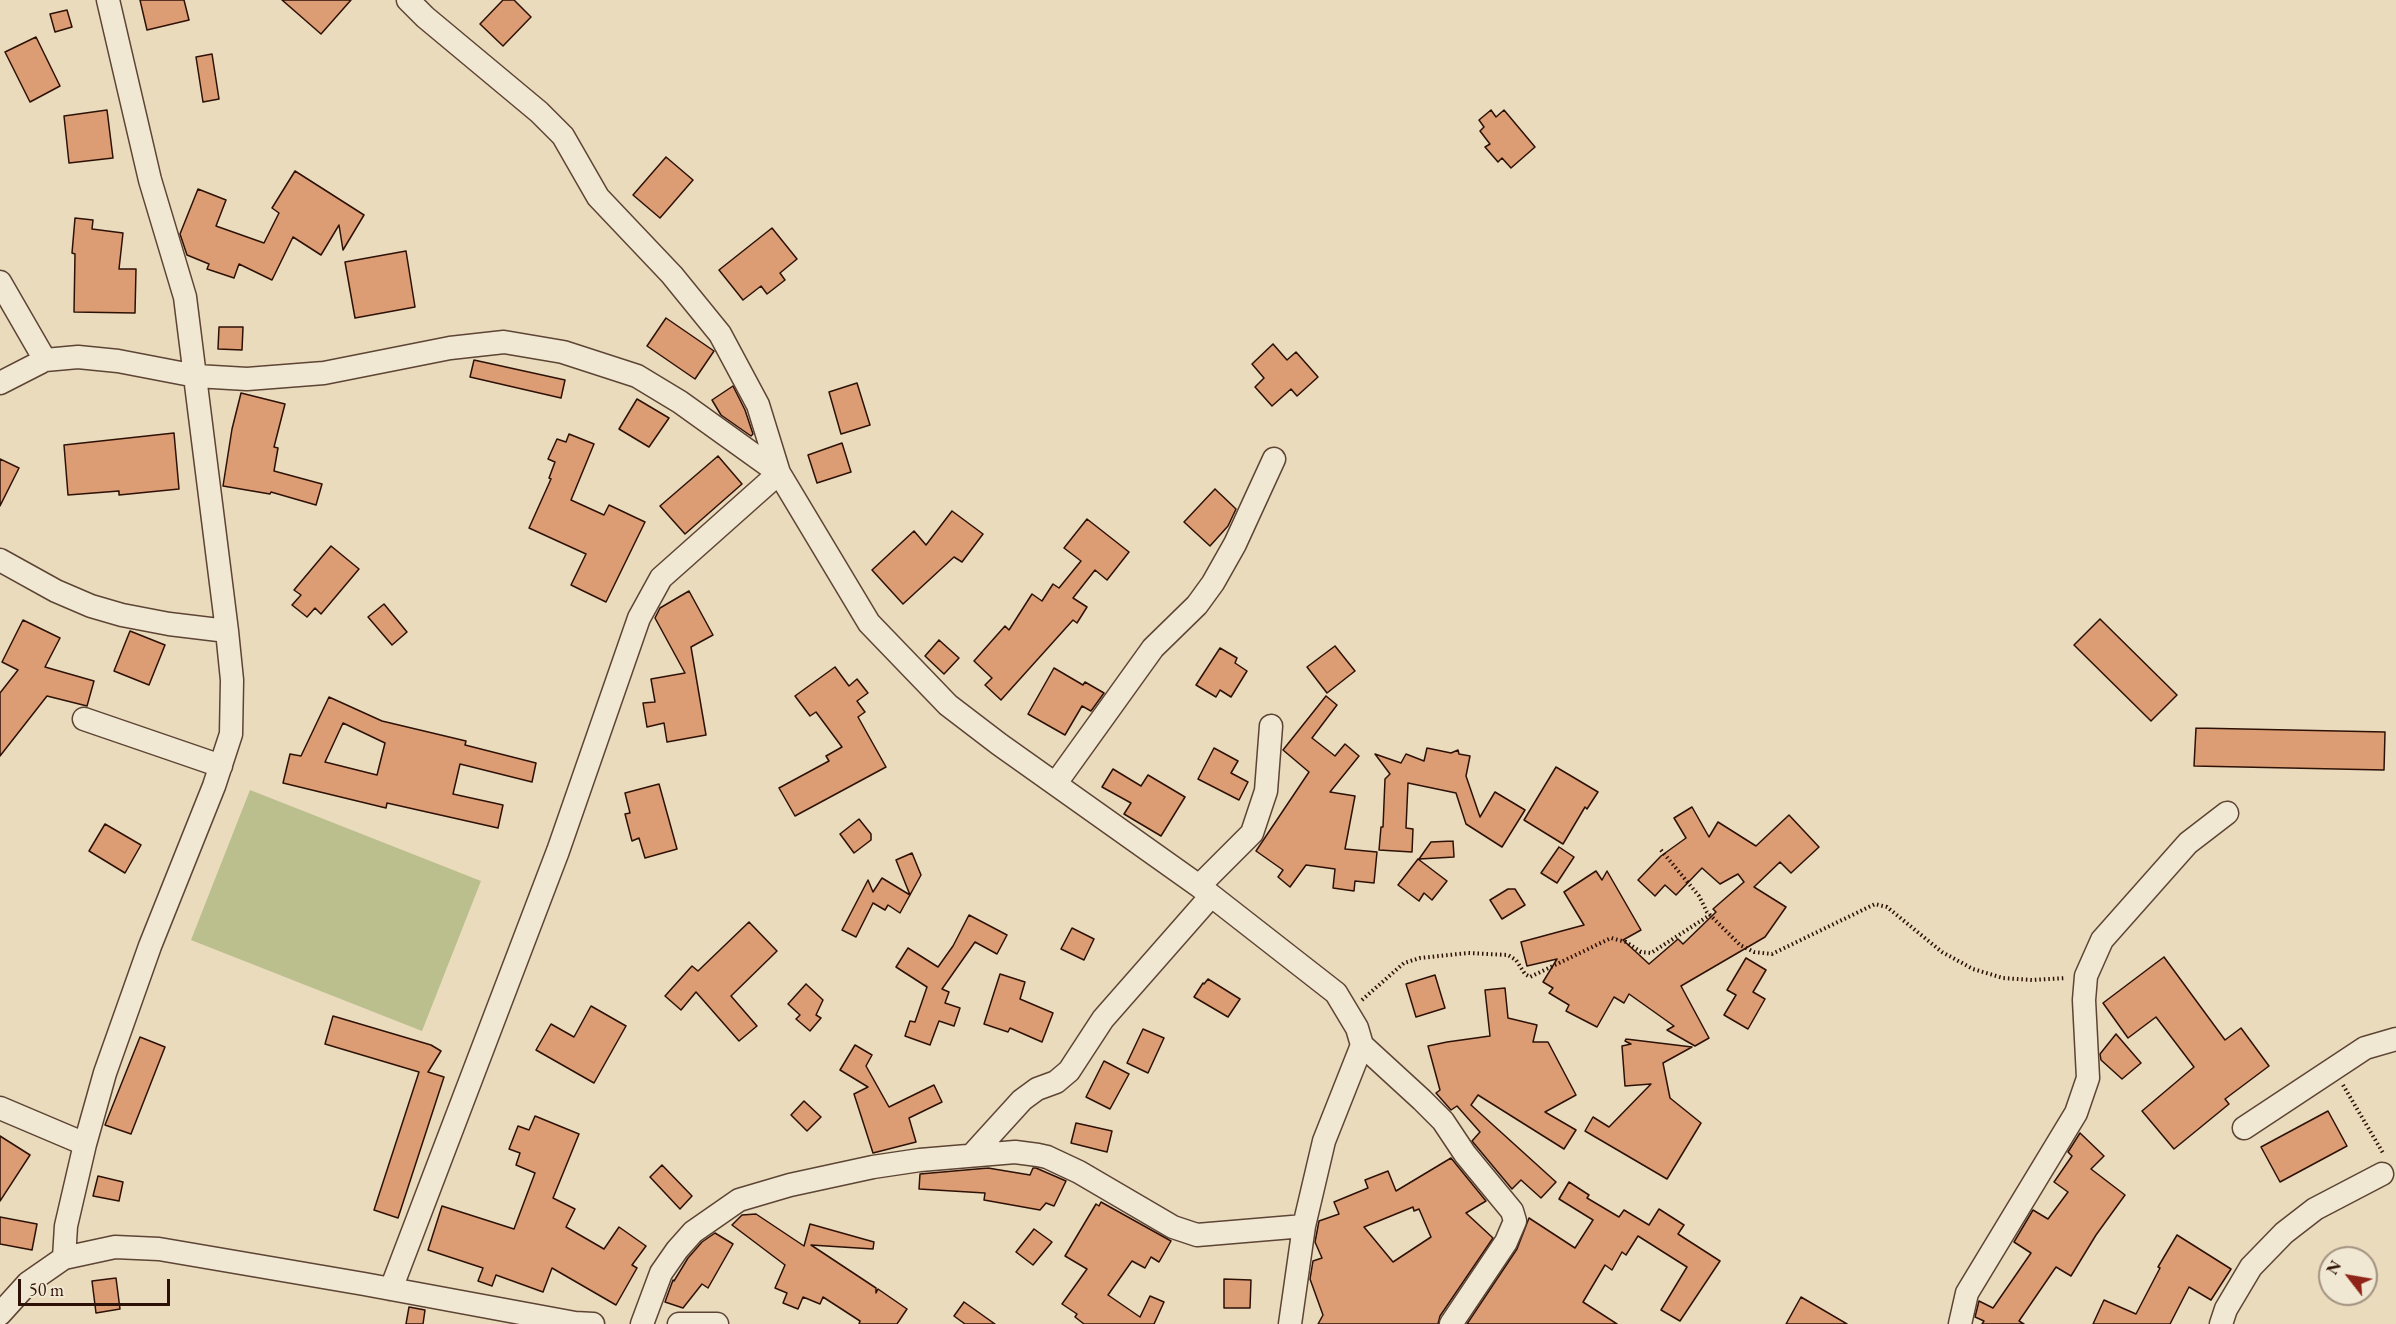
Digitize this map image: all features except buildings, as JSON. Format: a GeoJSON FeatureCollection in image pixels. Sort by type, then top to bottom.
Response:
{"type":"FeatureCollection","features":[{"type":"Feature","properties":{"kind":"street"},"geometry":{"type":"LineString","coordinates":[[64,1258],[66,1226],[85,1143],[105,1073],[135,986],[221,766],[231,734],[232,680],[228,631],[185,297],[150,180],[108,0]]}},
{"type":"Feature","properties":{"kind":"street"},"geometry":{"type":"LineString","coordinates":[[408,0],[425,17],[539,112],[563,136],[598,197],[672,275],[720,334],[758,405],[779,473],[869,623],[948,705],[1205,891],[1336,993],[1357,1028],[1362,1045],[1443,1122],[1465,1154],[1512,1211],[1515,1221],[1506,1242],[1452,1324]]}},
{"type":"Feature","properties":{"kind":"street"},"geometry":{"type":"LineString","coordinates":[[0,282],[45,360]]}},
{"type":"Feature","properties":{"kind":"street"},"geometry":{"type":"LineString","coordinates":[[0,383],[45,360],[78,357],[118,361],[196,376],[247,379],[324,374],[450,348],[504,342],[553,350],[637,376],[680,402],[779,473]]}},
{"type":"Feature","properties":{"kind":"street"},"geometry":{"type":"LineString","coordinates":[[1056,783],[1153,648],[1197,605],[1213,583],[1235,544],[1274,459]]}},
{"type":"Feature","properties":{"kind":"street"},"geometry":{"type":"LineString","coordinates":[[391,1289],[558,850],[639,618],[661,578],[779,473]]}},
{"type":"Feature","properties":{"kind":"street"},"geometry":{"type":"LineString","coordinates":[[0,560],[56,591],[91,606],[160,622],[228,631]]}},
{"type":"Feature","properties":{"kind":"street"},"geometry":{"type":"LineString","coordinates":[[84,719],[221,766]]}},
{"type":"Feature","properties":{"kind":"street"},"geometry":{"type":"LineString","coordinates":[[972,1155],[1022,1100],[1038,1089],[1056,1082],[1070,1071],[1103,1019],[1252,833],[1266,791],[1271,726]]}},
{"type":"Feature","properties":{"kind":"street"},"geometry":{"type":"LineString","coordinates":[[1960,1324],[1966,1293],[2076,1113],[2088,1078],[2084,1000],[2086,976],[2102,940],[2188,843],[2227,813]]}},
{"type":"Feature","properties":{"kind":"street"},"geometry":{"type":"LineString","coordinates":[[2244,1128],[2365,1048],[2396,1039]]}},
{"type":"Feature","properties":{"kind":"street"},"geometry":{"type":"LineString","coordinates":[[1290,1324],[1304,1226],[1324,1141],[1362,1045]]}},
{"type":"Feature","properties":{"kind":"street"},"geometry":{"type":"LineString","coordinates":[[0,1108],[85,1143]]}},
{"type":"Feature","properties":{"kind":"street"},"geometry":{"type":"LineString","coordinates":[[642,1324],[661,1273],[677,1250],[693,1233],[739,1200],[848,1171],[920,1160],[1015,1152],[1047,1157],[1079,1172],[1173,1227],[1197,1235],[1304,1226]]}},
{"type":"Feature","properties":{"kind":"street"},"geometry":{"type":"LineString","coordinates":[[2221,1324],[2226,1309],[2251,1267],[2284,1233],[2315,1209],[2382,1174]]}},
{"type":"Feature","properties":{"kind":"street"},"geometry":{"type":"LineString","coordinates":[[0,1314],[28,1283],[64,1258],[116,1247],[159,1249],[391,1289],[574,1324],[593,1324]]}},
{"type":"Feature","properties":{"kind":"street"},"geometry":{"type":"LineString","coordinates":[[679,1324],[717,1324]]}},
{"type":"Feature","properties":{"kind":"path"},"geometry":{"type":"LineString","coordinates":[[1661,850],[1699,897],[1710,915],[1740,945],[1754,952],[1772,954],[1875,904],[1887,907],[1942,952],[1973,969],[2003,978],[2032,980],[2086,976]]}},
{"type":"Feature","properties":{"kind":"path"},"geometry":{"type":"LineString","coordinates":[[1348,1013],[1404,963],[1420,958],[1468,952],[1508,955],[1516,960],[1525,974],[1530,977],[1611,938],[1626,942],[1641,952],[1651,953],[1710,915]]}},
{"type":"Feature","properties":{"kind":"path"},"geometry":{"type":"LineString","coordinates":[[2333,1068],[2386,1158],[2382,1174]]}},
{"type":"Feature","properties":{"kind":"green space"},"geometry":{"type":"Polygon","coordinates":[[[250,790],[481,881],[422,1031],[191,940],[250,790]]]}}]}
